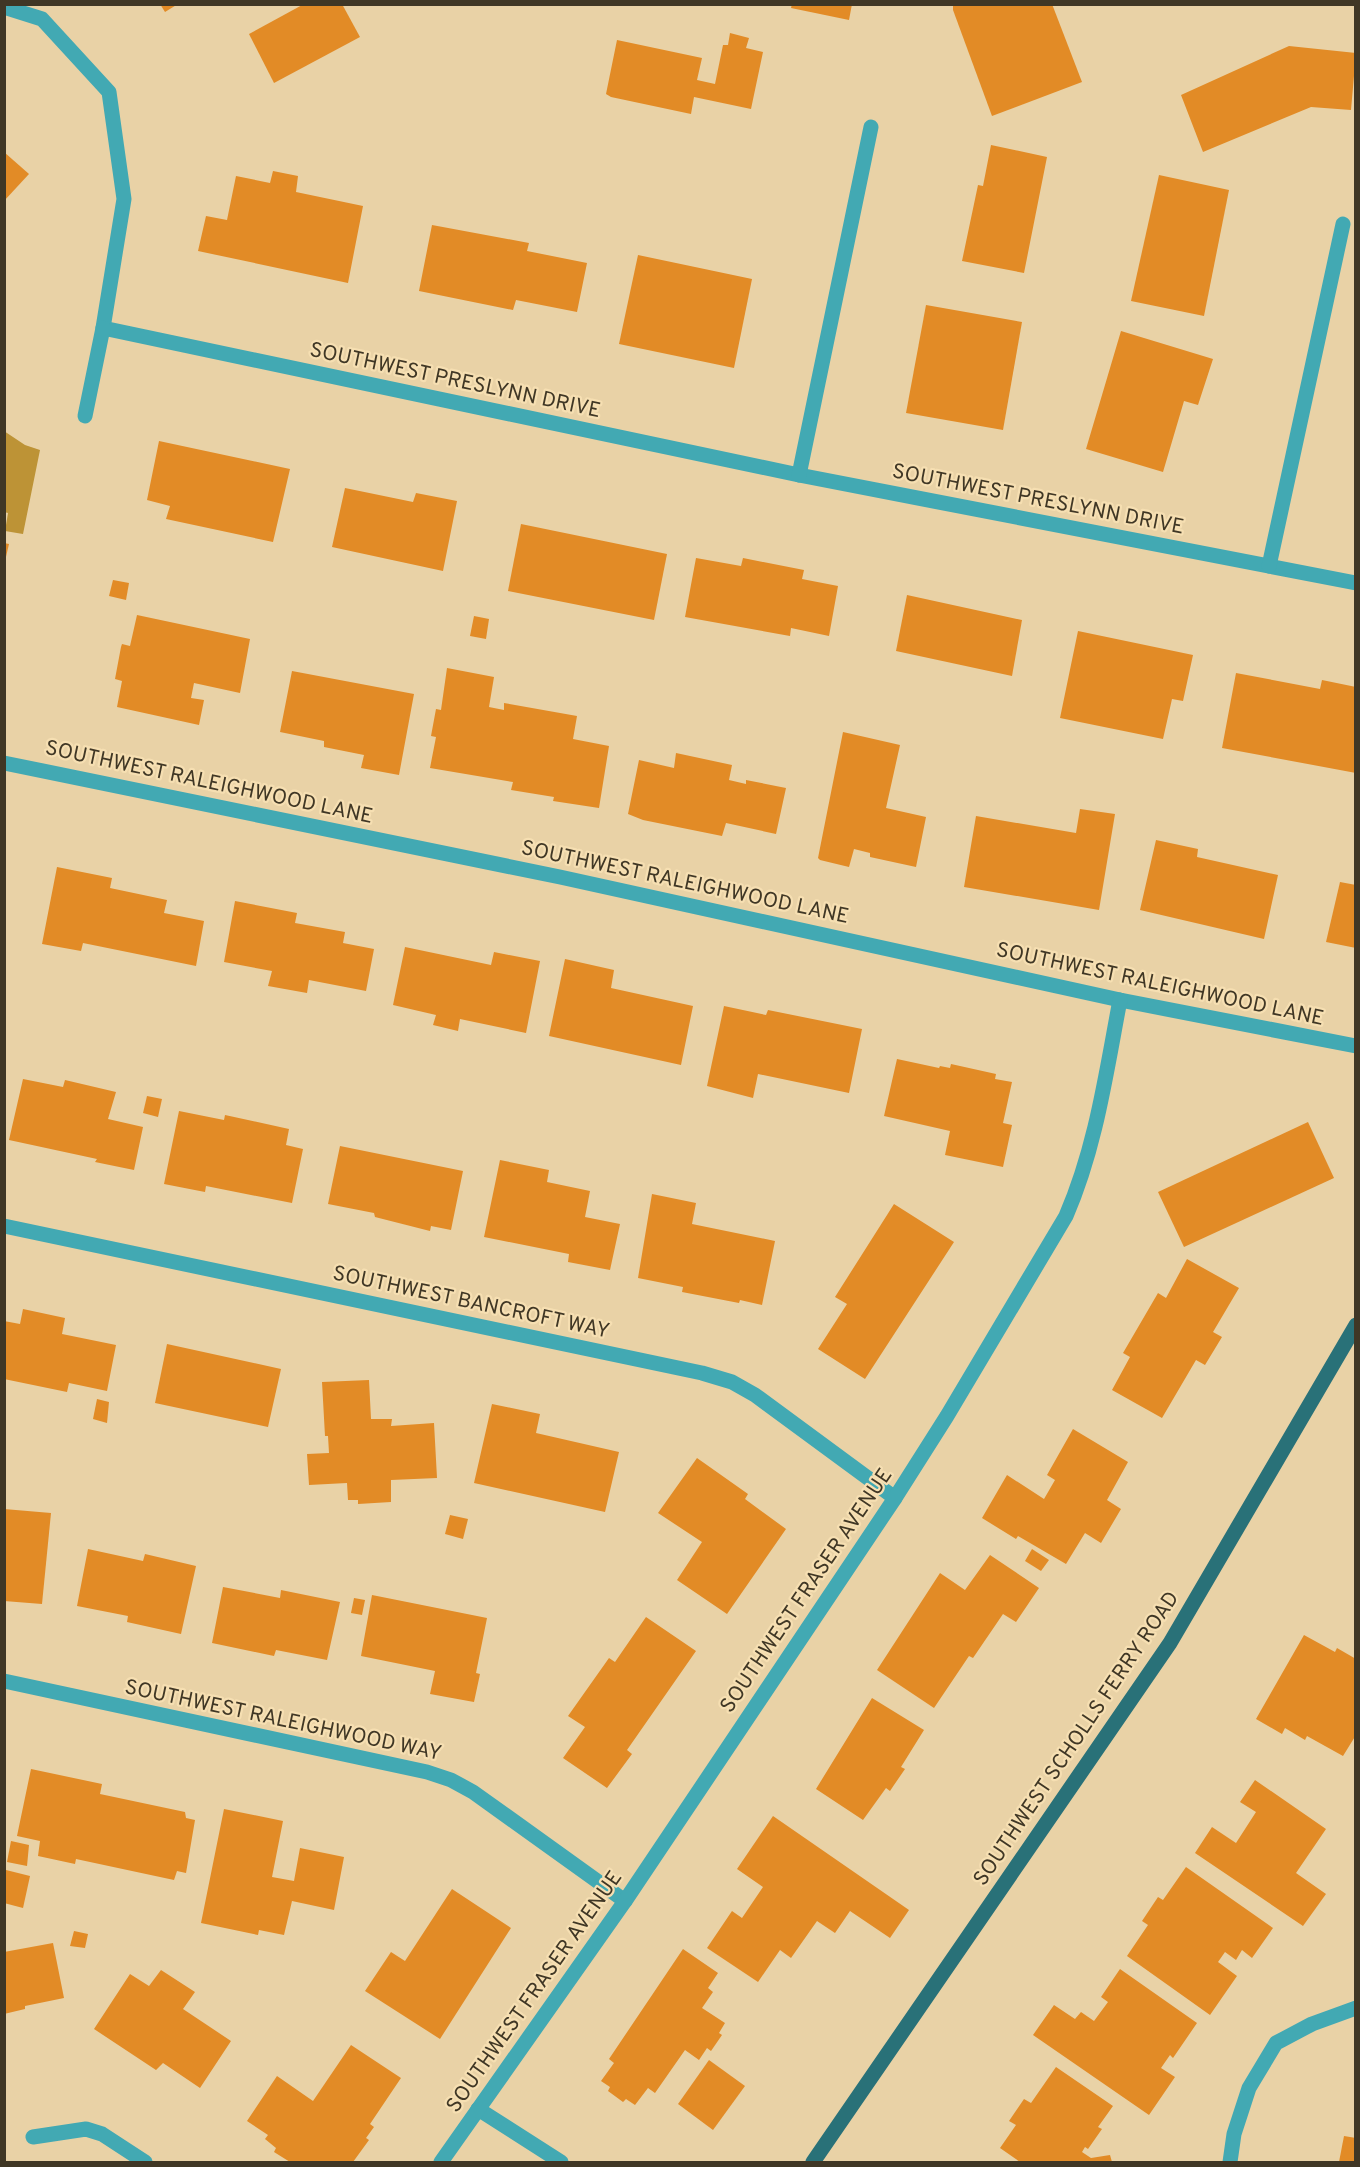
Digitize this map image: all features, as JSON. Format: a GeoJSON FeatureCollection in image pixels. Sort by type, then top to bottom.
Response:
{"type":"FeatureCollection","features":[{"type":"Feature","properties":{"kind":"main road","name":"SOUTHWEST SCHOLLS FERRY ROAD"},"geometry":{"type":"LineString","coordinates":[[813,2163],[1170,1643],[1356,1325]]}},
{"type":"Feature","properties":{"kind":"street"},"geometry":{"type":"LineString","coordinates":[[4,7],[42,19],[108,92],[124,199],[103,328],[85,416]]}},
{"type":"Feature","properties":{"kind":"street"},"geometry":{"type":"LineString","coordinates":[[799,475],[871,127]]}},
{"type":"Feature","properties":{"kind":"street"},"geometry":{"type":"LineString","coordinates":[[1269,566],[1343,224]]}},
{"type":"Feature","properties":{"kind":"street","name":"SOUTHWEST PRESLYNN DRIVE"},"geometry":{"type":"LineString","coordinates":[[103,328],[799,475],[1356,583]]}},
{"type":"Feature","properties":{"kind":"street","name":"SOUTHWEST RALEIGHWOOD LANE"},"geometry":{"type":"LineString","coordinates":[[5,765],[560,877],[1120,1000],[1356,1046]]}},
{"type":"Feature","properties":{"kind":"street","name":"SOUTHWEST FRASER AVENUE"},"geometry":{"type":"LineString","coordinates":[[441,2163],[625,1901],[895,1498],[947,1416],[1066,1216],[1086,1163],[1095,1127],[1120,1000]]}},
{"type":"Feature","properties":{"kind":"street","name":"SOUTHWEST BANCROFT WAY"},"geometry":{"type":"LineString","coordinates":[[4,1226],[722,1379],[755,1395],[895,1498]]}},
{"type":"Feature","properties":{"kind":"street","name":"SOUTHWEST RALEIGHWOOD WAY"},"geometry":{"type":"LineString","coordinates":[[4,1681],[427,1772],[452,1780],[473,1792],[625,1901]]}},
{"type":"Feature","properties":{"kind":"street"},"geometry":{"type":"LineString","coordinates":[[1230,2163],[1234,2134],[1249,2088],[1276,2043],[1312,2024],[1356,2008]]}},
{"type":"Feature","properties":{"kind":"street"},"geometry":{"type":"LineString","coordinates":[[478,2109],[561,2163]]}},
{"type":"Feature","properties":{"kind":"street"},"geometry":{"type":"LineString","coordinates":[[33,2137],[86,2129],[102,2134],[145,2163]]}},
{"type":"Feature","properties":{"kind":"shaded area"},"geometry":{"type":"Polygon","coordinates":[[[4,431],[25,445],[40,450],[23,534],[5,531],[8,513],[4,512],[4,431]]]}},
{"type":"Feature","properties":{"kind":"building"},"geometry":{"type":"Polygon","coordinates":[[[160,4],[178,4],[165,12],[160,4]]]}},
{"type":"Feature","properties":{"kind":"building"},"geometry":{"type":"Polygon","coordinates":[[[304,4],[342,4],[360,37],[274,83],[249,34],[304,4]]]}},
{"type":"Feature","properties":{"kind":"building"},"geometry":{"type":"Polygon","coordinates":[[[792,4],[852,4],[849,20],[791,8],[792,4]]]}},
{"type":"Feature","properties":{"kind":"building"},"geometry":{"type":"Polygon","coordinates":[[[953,4],[1052,4],[1082,82],[992,116],[953,10],[953,4]]]}},
{"type":"Feature","properties":{"kind":"building"},"geometry":{"type":"Polygon","coordinates":[[[730,33],[749,38],[746,48],[763,52],[751,109],[694,97],[691,114],[606,94],[617,40],[702,58],[697,80],[715,84],[723,45],[728,45],[730,33]]]}},
{"type":"Feature","properties":{"kind":"building"},"geometry":{"type":"Polygon","coordinates":[[[1289,46],[1356,53],[1351,110],[1311,107],[1203,152],[1181,95],[1289,46]]]}},
{"type":"Feature","properties":{"kind":"building"},"geometry":{"type":"Polygon","coordinates":[[[991,145],[1047,157],[1024,273],[962,261],[978,185],[983,186],[991,145]]]}},
{"type":"Feature","properties":{"kind":"building"},"geometry":{"type":"Polygon","coordinates":[[[4,152],[29,174],[4,201],[4,152]]]}},
{"type":"Feature","properties":{"kind":"building"},"geometry":{"type":"Polygon","coordinates":[[[273,171],[298,176],[296,192],[363,206],[348,283],[198,251],[206,216],[227,220],[236,176],[270,183],[273,171]]]}},
{"type":"Feature","properties":{"kind":"building"},"geometry":{"type":"Polygon","coordinates":[[[1159,175],[1229,190],[1204,316],[1131,301],[1159,175]]]}},
{"type":"Feature","properties":{"kind":"building"},"geometry":{"type":"Polygon","coordinates":[[[432,225],[529,243],[527,251],[587,263],[577,312],[516,300],[513,310],[419,291],[432,225]]]}},
{"type":"Feature","properties":{"kind":"building"},"geometry":{"type":"Polygon","coordinates":[[[638,255],[752,279],[734,368],[619,344],[638,255]]]}},
{"type":"Feature","properties":{"kind":"building"},"geometry":{"type":"Polygon","coordinates":[[[926,305],[1022,322],[1003,430],[906,413],[926,305]]]}},
{"type":"Feature","properties":{"kind":"building"},"geometry":{"type":"Polygon","coordinates":[[[1121,331],[1213,359],[1198,405],[1184,401],[1163,472],[1086,449],[1121,331]]]}},
{"type":"Feature","properties":{"kind":"building"},"geometry":{"type":"Polygon","coordinates":[[[159,441],[290,469],[273,542],[166,519],[170,506],[147,500],[159,441]]]}},
{"type":"Feature","properties":{"kind":"building"},"geometry":{"type":"Polygon","coordinates":[[[345,488],[413,502],[416,493],[457,501],[443,571],[332,547],[345,488]]]}},
{"type":"Feature","properties":{"kind":"building"},"geometry":{"type":"Polygon","coordinates":[[[521,524],[667,554],[654,620],[508,591],[521,524]]]}},
{"type":"Feature","properties":{"kind":"building"},"geometry":{"type":"Polygon","coordinates":[[[4,543],[9,544],[5,561],[4,560],[4,543]]]}},
{"type":"Feature","properties":{"kind":"building"},"geometry":{"type":"Polygon","coordinates":[[[696,558],[741,566],[743,558],[804,570],[802,579],[838,586],[829,636],[791,628],[790,636],[685,617],[696,558]]]}},
{"type":"Feature","properties":{"kind":"building"},"geometry":{"type":"Polygon","coordinates":[[[113,580],[129,583],[126,600],[109,596],[113,580]]]}},
{"type":"Feature","properties":{"kind":"building"},"geometry":{"type":"Polygon","coordinates":[[[907,595],[1022,620],[1012,676],[896,651],[907,595]]]}},
{"type":"Feature","properties":{"kind":"building"},"geometry":{"type":"Polygon","coordinates":[[[137,615],[250,639],[240,693],[194,683],[191,698],[204,700],[199,725],[117,707],[122,681],[115,679],[121,647],[122,644],[130,646],[137,615]]]}},
{"type":"Feature","properties":{"kind":"building"},"geometry":{"type":"Polygon","coordinates":[[[474,616],[489,619],[486,639],[470,636],[474,616]]]}},
{"type":"Feature","properties":{"kind":"building"},"geometry":{"type":"Polygon","coordinates":[[[1078,631],[1193,655],[1183,701],[1172,699],[1163,739],[1060,718],[1078,631]]]}},
{"type":"Feature","properties":{"kind":"building"},"geometry":{"type":"Polygon","coordinates":[[[447,668],[494,677],[489,707],[504,710],[504,703],[577,716],[573,739],[609,746],[599,808],[553,801],[554,797],[511,790],[513,782],[430,768],[436,737],[431,736],[436,709],[441,710],[447,668]]]}},
{"type":"Feature","properties":{"kind":"building"},"geometry":{"type":"Polygon","coordinates":[[[292,671],[414,694],[399,775],[361,768],[364,755],[324,747],[324,741],[280,732],[292,671]]]}},
{"type":"Feature","properties":{"kind":"building"},"geometry":{"type":"Polygon","coordinates":[[[1236,673],[1320,689],[1322,680],[1356,687],[1356,773],[1222,748],[1236,673]]]}},
{"type":"Feature","properties":{"kind":"building"},"geometry":{"type":"Polygon","coordinates":[[[843,732],[900,745],[886,808],[926,817],[916,867],[870,857],[870,853],[854,849],[849,867],[818,858],[843,732]]]}},
{"type":"Feature","properties":{"kind":"building"},"geometry":{"type":"Polygon","coordinates":[[[676,753],[732,765],[729,780],[746,784],[746,780],[786,788],[776,834],[726,823],[722,836],[643,820],[628,814],[639,760],[674,768],[676,753]]]}},
{"type":"Feature","properties":{"kind":"building"},"geometry":{"type":"Polygon","coordinates":[[[1080,809],[1115,814],[1099,910],[964,887],[976,816],[1076,833],[1080,809]]]}},
{"type":"Feature","properties":{"kind":"building"},"geometry":{"type":"Polygon","coordinates":[[[1156,840],[1198,849],[1197,857],[1278,875],[1264,939],[1140,910],[1156,840]]]}},
{"type":"Feature","properties":{"kind":"building"},"geometry":{"type":"Polygon","coordinates":[[[57,867],[112,878],[110,888],[167,900],[164,913],[204,921],[196,966],[83,943],[81,951],[42,944],[57,867]]]}},
{"type":"Feature","properties":{"kind":"building"},"geometry":{"type":"Polygon","coordinates":[[[1340,882],[1356,885],[1356,948],[1326,942],[1340,882]]]}},
{"type":"Feature","properties":{"kind":"building"},"geometry":{"type":"Polygon","coordinates":[[[235,901],[297,913],[295,923],[345,932],[343,943],[374,949],[366,991],[309,980],[307,993],[268,986],[272,971],[224,962],[235,901]]]}},
{"type":"Feature","properties":{"kind":"building"},"geometry":{"type":"Polygon","coordinates":[[[405,947],[491,965],[494,952],[540,961],[526,1033],[460,1019],[458,1031],[433,1025],[436,1015],[393,1005],[405,947]]]}},
{"type":"Feature","properties":{"kind":"building"},"geometry":{"type":"Polygon","coordinates":[[[565,959],[614,970],[611,988],[693,1006],[681,1065],[549,1036],[565,959]]]}},
{"type":"Feature","properties":{"kind":"building"},"geometry":{"type":"Polygon","coordinates":[[[724,1006],[766,1015],[768,1010],[862,1029],[849,1093],[758,1074],[753,1098],[707,1086],[724,1006]]]}},
{"type":"Feature","properties":{"kind":"building"},"geometry":{"type":"Polygon","coordinates":[[[897,1059],[939,1068],[940,1066],[950,1068],[951,1064],[996,1074],[995,1079],[1012,1082],[1003,1123],[1012,1125],[1003,1167],[945,1155],[950,1131],[884,1116],[897,1059]]]}},
{"type":"Feature","properties":{"kind":"building"},"geometry":{"type":"Polygon","coordinates":[[[23,1079],[63,1087],[65,1080],[116,1092],[108,1119],[143,1127],[134,1170],[95,1162],[97,1159],[9,1140],[23,1079]]]}},
{"type":"Feature","properties":{"kind":"building"},"geometry":{"type":"Polygon","coordinates":[[[147,1096],[162,1099],[158,1117],[143,1113],[147,1096]]]}},
{"type":"Feature","properties":{"kind":"building"},"geometry":{"type":"Polygon","coordinates":[[[179,1111],[224,1120],[225,1115],[289,1129],[286,1145],[303,1149],[292,1203],[206,1186],[205,1192],[164,1184],[179,1111]]]}},
{"type":"Feature","properties":{"kind":"building"},"geometry":{"type":"Polygon","coordinates":[[[1308,1122],[1334,1178],[1184,1247],[1158,1192],[1308,1122]]]}},
{"type":"Feature","properties":{"kind":"building"},"geometry":{"type":"Polygon","coordinates":[[[340,1146],[463,1171],[451,1230],[431,1226],[430,1231],[375,1217],[374,1213],[328,1204],[340,1146]]]}},
{"type":"Feature","properties":{"kind":"building"},"geometry":{"type":"Polygon","coordinates":[[[500,1160],[549,1170],[547,1182],[590,1191],[585,1217],[620,1224],[610,1270],[568,1262],[569,1254],[484,1237],[500,1160]]]}},
{"type":"Feature","properties":{"kind":"building"},"geometry":{"type":"Polygon","coordinates":[[[652,1194],[696,1203],[692,1224],[775,1241],[762,1305],[682,1292],[683,1287],[638,1278],[652,1194]]]}},
{"type":"Feature","properties":{"kind":"building"},"geometry":{"type":"Polygon","coordinates":[[[894,1204],[954,1242],[865,1379],[818,1349],[847,1304],[835,1297],[894,1204]]]}},
{"type":"Feature","properties":{"kind":"building"},"geometry":{"type":"Polygon","coordinates":[[[1187,1259],[1239,1288],[1213,1332],[1222,1337],[1205,1365],[1196,1360],[1162,1418],[1112,1390],[1130,1357],[1123,1353],[1158,1293],[1166,1298],[1187,1259]]]}},
{"type":"Feature","properties":{"kind":"building"},"geometry":{"type":"Polygon","coordinates":[[[23,1309],[65,1318],[62,1334],[116,1345],[107,1391],[69,1383],[67,1392],[4,1379],[4,1321],[20,1324],[23,1309]]]}},
{"type":"Feature","properties":{"kind":"building"},"geometry":{"type":"Polygon","coordinates":[[[167,1344],[281,1369],[268,1427],[155,1403],[167,1344]]]}},
{"type":"Feature","properties":{"kind":"building"},"geometry":{"type":"Polygon","coordinates":[[[369,1380],[371,1419],[392,1419],[391,1426],[434,1423],[437,1478],[391,1480],[391,1502],[358,1504],[358,1500],[348,1500],[347,1483],[309,1485],[307,1454],[329,1453],[328,1436],[325,1436],[322,1382],[369,1380]]]}},
{"type":"Feature","properties":{"kind":"building"},"geometry":{"type":"Polygon","coordinates":[[[97,1399],[109,1402],[107,1423],[93,1419],[97,1399]]]}},
{"type":"Feature","properties":{"kind":"building"},"geometry":{"type":"Polygon","coordinates":[[[492,1404],[540,1414],[536,1433],[619,1452],[605,1512],[474,1483],[492,1404]]]}},
{"type":"Feature","properties":{"kind":"building"},"geometry":{"type":"Polygon","coordinates":[[[1073,1429],[1128,1462],[1107,1500],[1121,1509],[1101,1543],[1085,1533],[1066,1564],[1018,1536],[1016,1539],[982,1518],[1007,1475],[1044,1499],[1055,1480],[1047,1475],[1073,1429]]]}},
{"type":"Feature","properties":{"kind":"building"},"geometry":{"type":"Polygon","coordinates":[[[697,1458],[748,1494],[745,1499],[786,1529],[727,1614],[677,1580],[702,1542],[658,1513],[697,1458]]]}},
{"type":"Feature","properties":{"kind":"building"},"geometry":{"type":"Polygon","coordinates":[[[4,1509],[51,1513],[42,1604],[4,1601],[4,1509]]]}},
{"type":"Feature","properties":{"kind":"building"},"geometry":{"type":"Polygon","coordinates":[[[450,1515],[468,1519],[463,1539],[445,1534],[450,1515]]]}},
{"type":"Feature","properties":{"kind":"building"},"geometry":{"type":"Polygon","coordinates":[[[88,1549],[143,1561],[145,1554],[196,1566],[181,1634],[127,1622],[128,1616],[77,1606],[88,1549]]]}},
{"type":"Feature","properties":{"kind":"building"},"geometry":{"type":"Polygon","coordinates":[[[1032,1549],[1049,1560],[1041,1571],[1025,1561],[1032,1549]]]}},
{"type":"Feature","properties":{"kind":"building"},"geometry":{"type":"Polygon","coordinates":[[[990,1555],[1039,1588],[1016,1622],[1003,1614],[973,1658],[969,1656],[934,1708],[877,1670],[940,1573],[965,1590],[990,1555]]]}},
{"type":"Feature","properties":{"kind":"building"},"geometry":{"type":"Polygon","coordinates":[[[223,1587],[280,1598],[281,1590],[340,1602],[327,1660],[276,1650],[274,1656],[212,1643],[223,1587]]]}},
{"type":"Feature","properties":{"kind":"building"},"geometry":{"type":"Polygon","coordinates":[[[372,1595],[487,1618],[476,1673],[480,1674],[474,1702],[430,1694],[435,1671],[361,1656],[372,1595]]]}},
{"type":"Feature","properties":{"kind":"building"},"geometry":{"type":"Polygon","coordinates":[[[354,1598],[365,1600],[362,1615],[351,1613],[354,1598]]]}},
{"type":"Feature","properties":{"kind":"building"},"geometry":{"type":"Polygon","coordinates":[[[646,1617],[696,1651],[627,1750],[632,1754],[607,1788],[563,1758],[585,1727],[568,1716],[609,1658],[615,1662],[646,1617]]]}},
{"type":"Feature","properties":{"kind":"building"},"geometry":{"type":"Polygon","coordinates":[[[1304,1635],[1335,1652],[1337,1648],[1356,1659],[1356,1735],[1343,1756],[1307,1736],[1305,1740],[1285,1728],[1282,1734],[1256,1719],[1304,1635]]]}},
{"type":"Feature","properties":{"kind":"building"},"geometry":{"type":"Polygon","coordinates":[[[872,1698],[924,1730],[901,1767],[905,1769],[890,1791],[886,1788],[863,1820],[816,1789],[872,1698]]]}},
{"type":"Feature","properties":{"kind":"building"},"geometry":{"type":"Polygon","coordinates":[[[31,1769],[102,1784],[100,1794],[185,1812],[186,1818],[195,1820],[186,1873],[177,1871],[174,1880],[76,1859],[75,1864],[38,1856],[40,1841],[17,1836],[31,1769]]]}},
{"type":"Feature","properties":{"kind":"building"},"geometry":{"type":"Polygon","coordinates":[[[1255,1780],[1326,1829],[1296,1873],[1326,1894],[1303,1926],[1195,1853],[1212,1827],[1236,1843],[1256,1812],[1240,1802],[1255,1780]]]}},
{"type":"Feature","properties":{"kind":"building"},"geometry":{"type":"Polygon","coordinates":[[[224,1809],[283,1821],[272,1877],[294,1881],[300,1848],[344,1857],[334,1910],[292,1901],[284,1935],[259,1930],[258,1935],[201,1923],[224,1809]]]}},
{"type":"Feature","properties":{"kind":"building"},"geometry":{"type":"Polygon","coordinates":[[[773,1816],[909,1910],[890,1938],[850,1911],[835,1933],[817,1921],[791,1958],[780,1950],[758,1982],[707,1948],[732,1911],[742,1918],[763,1887],[737,1869],[773,1816]]]}},
{"type":"Feature","properties":{"kind":"building"},"geometry":{"type":"Polygon","coordinates":[[[11,1841],[29,1845],[27,1866],[7,1862],[11,1841]]]}},
{"type":"Feature","properties":{"kind":"building"},"geometry":{"type":"Polygon","coordinates":[[[1186,1867],[1273,1928],[1252,1958],[1242,1950],[1236,1960],[1225,1952],[1218,1962],[1237,1976],[1210,2015],[1127,1956],[1148,1925],[1142,1921],[1158,1897],[1163,1900],[1186,1867]]]}},
{"type":"Feature","properties":{"kind":"building"},"geometry":{"type":"Polygon","coordinates":[[[6,1870],[30,1876],[23,1908],[4,1903],[6,1870]]]}},
{"type":"Feature","properties":{"kind":"building"},"geometry":{"type":"Polygon","coordinates":[[[452,1889],[511,1928],[440,2039],[365,1991],[391,1952],[405,1961],[452,1889]]]}},
{"type":"Feature","properties":{"kind":"building"},"geometry":{"type":"Polygon","coordinates":[[[74,1931],[88,1934],[85,1948],[70,1946],[74,1931]]]}},
{"type":"Feature","properties":{"kind":"building"},"geometry":{"type":"Polygon","coordinates":[[[53,1943],[64,1998],[25,2006],[25,2009],[4,2014],[4,1952],[53,1943]]]}},
{"type":"Feature","properties":{"kind":"building"},"geometry":{"type":"Polygon","coordinates":[[[683,1949],[718,1973],[708,1988],[713,1992],[702,2008],[725,2023],[719,2033],[722,2035],[711,2051],[707,2048],[699,2060],[685,2050],[655,2093],[648,2088],[635,2105],[626,2099],[623,2102],[608,2091],[610,2087],[601,2081],[614,2063],[609,2059],[683,1949]]]}},
{"type":"Feature","properties":{"kind":"building"},"geometry":{"type":"Polygon","coordinates":[[[1120,1969],[1197,2023],[1173,2058],[1170,2055],[1161,2068],[1175,2077],[1149,2115],[1033,2035],[1054,2005],[1075,2019],[1081,2012],[1094,2021],[1108,2002],[1101,1997],[1120,1969]]]}},
{"type":"Feature","properties":{"kind":"building"},"geometry":{"type":"Polygon","coordinates":[[[161,1970],[195,1992],[183,2009],[231,2041],[200,2088],[163,2063],[156,2070],[94,2029],[130,1974],[149,1986],[161,1970]]]}},
{"type":"Feature","properties":{"kind":"building"},"geometry":{"type":"Polygon","coordinates":[[[351,2045],[401,2078],[370,2124],[374,2127],[366,2138],[369,2140],[353,2162],[290,2162],[274,2152],[276,2148],[265,2139],[268,2135],[247,2121],[277,2076],[313,2101],[351,2045]]]}},
{"type":"Feature","properties":{"kind":"building"},"geometry":{"type":"Polygon","coordinates":[[[709,2060],[745,2086],[713,2130],[678,2104],[709,2060]]]}},
{"type":"Feature","properties":{"kind":"building"},"geometry":{"type":"Polygon","coordinates":[[[1056,2067],[1113,2106],[1098,2127],[1102,2129],[1088,2149],[1085,2147],[1082,2152],[1091,2158],[1110,2155],[1112,2162],[1020,2162],[1000,2148],[1016,2125],[1009,2121],[1024,2099],[1031,2103],[1056,2067]]]}},
{"type":"Feature","properties":{"kind":"building"},"geometry":{"type":"Polygon","coordinates":[[[1344,2136],[1356,2138],[1356,2162],[1339,2162],[1344,2136]]]}}]}
